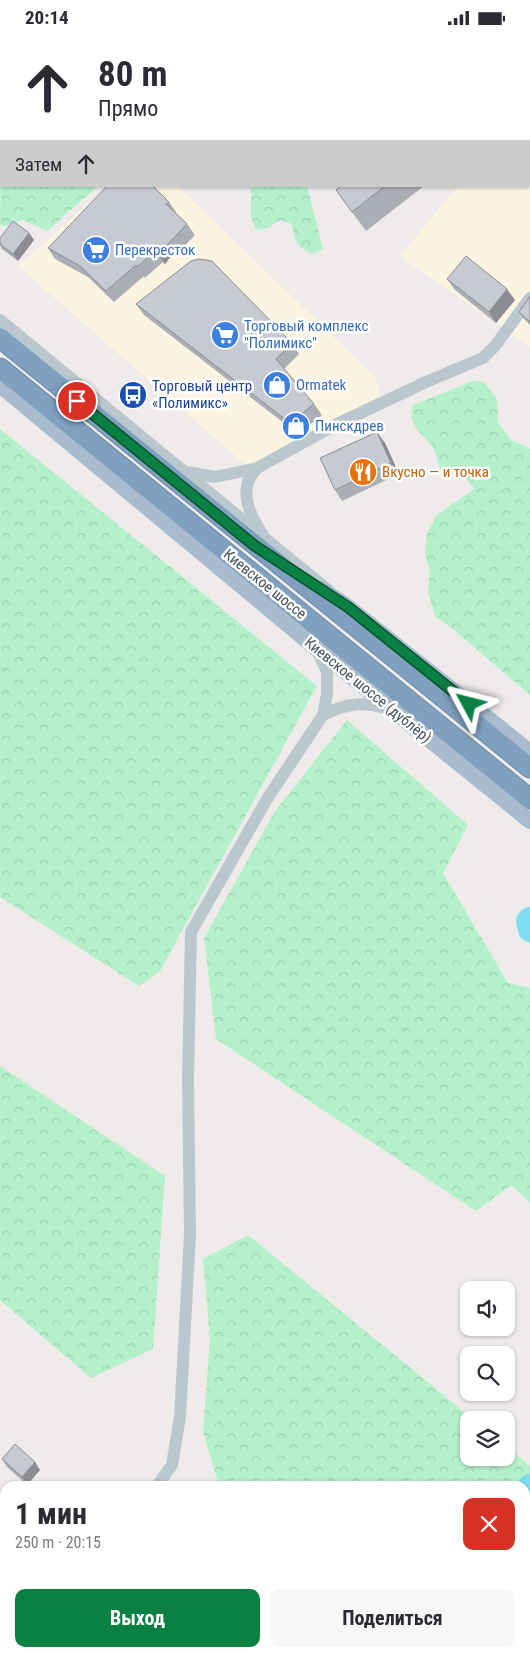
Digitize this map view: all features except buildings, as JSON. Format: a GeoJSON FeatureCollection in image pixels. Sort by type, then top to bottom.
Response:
{"type":"FeatureCollection","features":[{"type":"Feature","properties":{"kind":"highway","name":"Киевское шоссе"},"geometry":{"type":"LineString","coordinates":[[0,338],[263,546],[530,767]]}},
{"type":"Feature","properties":{"kind":"highway","name":"Киевское шоссе"},"geometry":{"type":"LineString","coordinates":[[0,368],[530,799]]}},
{"type":"Feature","properties":{"kind":"main road","name":"Киевское шоссе (дублёр)"},"geometry":{"type":"LineString","coordinates":[[0,385],[316,648],[530,821]]}},
{"type":"Feature","properties":{"kind":"main road"},"geometry":{"type":"LineString","coordinates":[[263,546],[348,607],[530,752]]}},
{"type":"Feature","properties":{"kind":"street"},"geometry":{"type":"LineString","coordinates":[[263,546],[245,496],[250,475],[257,468],[335,425],[426,382],[483,359],[495,346],[530,298]]}},
{"type":"Feature","properties":{"kind":"street"},"geometry":{"type":"LineString","coordinates":[[0,320],[180,470],[263,546]]}},
{"type":"Feature","properties":{"kind":"street"},"geometry":{"type":"LineString","coordinates":[[180,470],[194,475],[215,477],[257,468]]}},
{"type":"Feature","properties":{"kind":"street"},"geometry":{"type":"LineString","coordinates":[[161,1481],[172,1465],[180,1417],[190,1234],[188,1081],[192,932],[267,799],[323,715],[327,694],[326,672],[316,648]]}},
{"type":"Feature","properties":{"kind":"street"},"geometry":{"type":"LineString","coordinates":[[323,715],[342,705],[368,704],[392,709]]}},
{"type":"Feature","properties":{"kind":"shaded area"},"geometry":{"type":"Polygon","coordinates":[[[108,187],[179,187],[376,378],[380,396],[248,467],[18,266],[108,187]]]}},
{"type":"Feature","properties":{"kind":"shaded area"},"geometry":{"type":"Polygon","coordinates":[[[457,187],[530,187],[530,347],[400,256],[457,187]]]}},
{"type":"Feature","properties":{"kind":"green space"},"geometry":{"type":"Polygon","coordinates":[[[1,187],[97,187],[47,231],[23,220],[3,227],[0,224],[1,187]]]}},
{"type":"Feature","properties":{"kind":"green space"},"geometry":{"type":"Polygon","coordinates":[[[251,187],[307,187],[323,249],[312,254],[303,249],[295,239],[292,224],[280,220],[268,228],[256,230],[251,217],[251,187]]]}},
{"type":"Feature","properties":{"kind":"green space"},"geometry":{"type":"Polygon","coordinates":[[[473,381],[484,382],[497,399],[498,422],[510,439],[530,449],[530,695],[435,616],[428,592],[430,572],[425,554],[427,533],[437,515],[474,489],[461,473],[440,469],[431,444],[414,425],[412,419],[413,405],[473,381]]]}},
{"type":"Feature","properties":{"kind":"green space"},"geometry":{"type":"Polygon","coordinates":[[[0,429],[317,686],[160,971],[139,986],[0,897],[0,429]]]}},
{"type":"Feature","properties":{"kind":"green space"},"geometry":{"type":"Polygon","coordinates":[[[347,720],[468,825],[443,873],[508,983],[530,988],[530,1203],[511,1185],[476,1211],[216,1039],[204,938],[275,811],[347,720]]]}},
{"type":"Feature","properties":{"kind":"green space"},"geometry":{"type":"Polygon","coordinates":[[[0,1066],[165,1176],[153,1349],[91,1378],[0,1300],[0,1066]]]}},
{"type":"Feature","properties":{"kind":"green space"},"geometry":{"type":"Polygon","coordinates":[[[248,1235],[463,1411],[460,1411],[460,1466],[515,1466],[515,1454],[530,1466],[530,1481],[218,1481],[203,1431],[210,1341],[203,1259],[248,1235]]]}},
{"type":"Feature","properties":{"kind":"waterway"},"geometry":{"type":"LineString","coordinates":[[530,919],[528,921],[530,930]]}},
{"type":"Feature","properties":{"kind":"place","name":"Перекресток"},"geometry":{"type":"Point","coordinates":[96,250]}},
{"type":"Feature","properties":{"kind":"place","name":"Торговый комплекс \"Полимикс\""},"geometry":{"type":"Point","coordinates":[225,335]}},
{"type":"Feature","properties":{"kind":"place","name":"Ormatek"},"geometry":{"type":"Point","coordinates":[277,385]}},
{"type":"Feature","properties":{"kind":"place","name":"Торговый центр «Полимикс»"},"geometry":{"type":"Point","coordinates":[133,395]}},
{"type":"Feature","properties":{"kind":"place","name":"Пинскдрев"},"geometry":{"type":"Point","coordinates":[296,426]}},
{"type":"Feature","properties":{"kind":"place","name":"Вкусно — и точка"},"geometry":{"type":"Point","coordinates":[363,472]}},
{"type":"Feature","properties":{"kind":"route"},"geometry":{"type":"LineString","coordinates":[[77,401],[255,546],[348,607],[469,704]]}}]}
